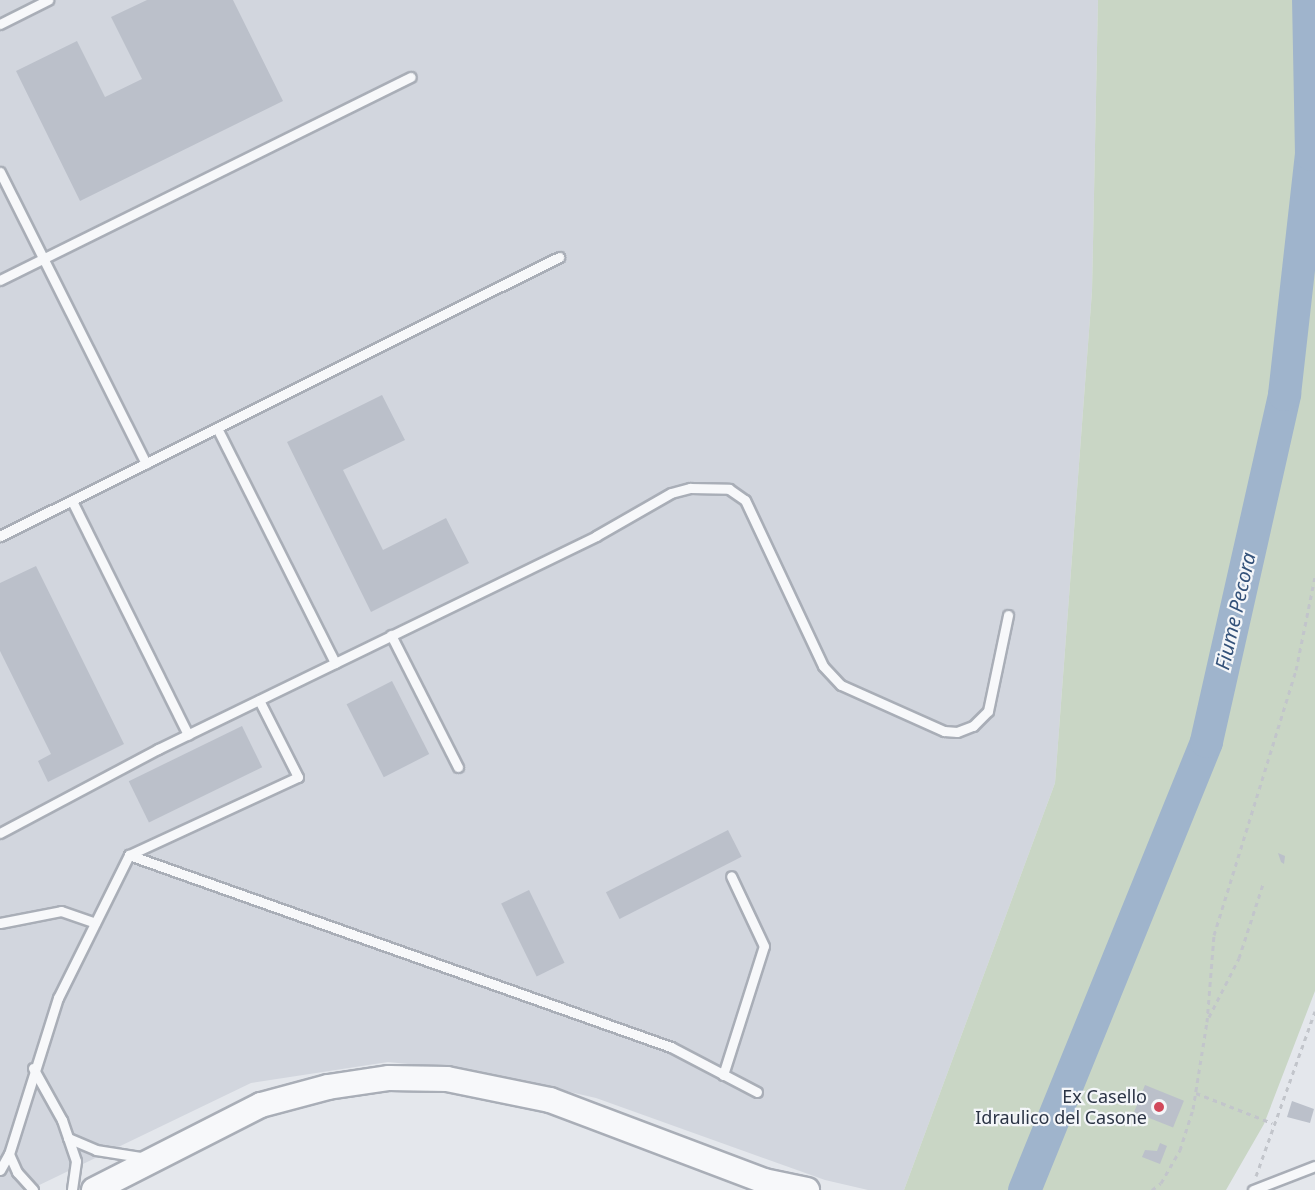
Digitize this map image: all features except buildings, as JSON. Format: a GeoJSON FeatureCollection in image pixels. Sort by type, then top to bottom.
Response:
{"type":"FeatureCollection","features":[{"type":"Feature","properties":{"kind":"street"},"geometry":{"type":"LineString","coordinates":[[94,1190],[159,1154],[261,1105],[293,1095],[390,1078],[447,1079],[550,1100],[771,1186],[807,1190]]}},
{"type":"Feature","properties":{"kind":"lane"},"geometry":{"type":"LineString","coordinates":[[0,24],[48,0]]}},
{"type":"Feature","properties":{"kind":"lane"},"geometry":{"type":"LineString","coordinates":[[0,280],[410,77]]}},
{"type":"Feature","properties":{"kind":"lane"},"geometry":{"type":"LineString","coordinates":[[0,172],[146,464]]}},
{"type":"Feature","properties":{"kind":"lane"},"geometry":{"type":"LineString","coordinates":[[0,536],[559,257]]}},
{"type":"Feature","properties":{"kind":"lane"},"geometry":{"type":"LineString","coordinates":[[217,428],[335,663]]}},
{"type":"Feature","properties":{"kind":"lane"},"geometry":{"type":"LineString","coordinates":[[0,833],[188,735],[596,536],[671,494],[707,486],[729,489],[745,500],[823,666],[841,685],[944,731],[957,732],[973,726],[988,711],[1008,615]]}},
{"type":"Feature","properties":{"kind":"lane"},"geometry":{"type":"LineString","coordinates":[[72,501],[188,735]]}},
{"type":"Feature","properties":{"kind":"lane"},"geometry":{"type":"LineString","coordinates":[[391,635],[458,767]]}},
{"type":"Feature","properties":{"kind":"lane"},"geometry":{"type":"LineString","coordinates":[[0,1170],[9,1154],[33,1068],[58,998],[129,855],[298,777],[259,700]]}},
{"type":"Feature","properties":{"kind":"lane"},"geometry":{"type":"LineString","coordinates":[[129,855],[670,1047],[757,1092]]}},
{"type":"Feature","properties":{"kind":"lane"},"geometry":{"type":"LineString","coordinates":[[723,1075],[764,946],[731,876]]}},
{"type":"Feature","properties":{"kind":"lane"},"geometry":{"type":"LineString","coordinates":[[0,922],[61,911],[95,923]]}},
{"type":"Feature","properties":{"kind":"lane"},"geometry":{"type":"LineString","coordinates":[[33,1068],[68,1138],[76,1161],[72,1190]]}},
{"type":"Feature","properties":{"kind":"lane"},"geometry":{"type":"LineString","coordinates":[[68,1138],[96,1150],[132,1158],[159,1154]]}},
{"type":"Feature","properties":{"kind":"lane"},"geometry":{"type":"LineString","coordinates":[[9,1154],[17,1172],[33,1190]]}},
{"type":"Feature","properties":{"kind":"lane"},"geometry":{"type":"LineString","coordinates":[[1256,1188],[1315,1166]]}},
{"type":"Feature","properties":{"kind":"path"},"geometry":{"type":"LineString","coordinates":[[1152,1190],[1161,1183],[1180,1150],[1196,1093],[1207,1022],[1214,935],[1296,670],[1315,577]]}},
{"type":"Feature","properties":{"kind":"path"},"geometry":{"type":"LineString","coordinates":[[1207,1022],[1239,958],[1263,884]]}},
{"type":"Feature","properties":{"kind":"path"},"geometry":{"type":"LineString","coordinates":[[1256,1188],[1258,1162],[1315,1011]]}},
{"type":"Feature","properties":{"kind":"path"},"geometry":{"type":"LineString","coordinates":[[1196,1093],[1250,1112],[1272,1124]]}},
{"type":"Feature","properties":{"kind":"shaded area"},"geometry":{"type":"Polygon","coordinates":[[[0,0],[1098,0],[1092,291],[1055,783],[904,1190],[868,1190],[825,1180],[596,1098],[478,1071],[388,1062],[251,1083],[29,1190],[0,1190],[0,0]]]}},
{"type":"Feature","properties":{"kind":"green space"},"geometry":{"type":"Polygon","coordinates":[[[1098,0],[1315,0],[1315,991],[1264,1124],[1226,1190],[904,1190],[1055,783],[1092,291],[1098,0]]]}},
{"type":"Feature","properties":{"kind":"waterway","name":"Fiume Pecora"},"geometry":{"type":"LineString","coordinates":[[1024,1190],[1206,741],[1284,394],[1311,154],[1308,0]]}},
{"type":"Feature","properties":{"kind":"place","name":"Ex Casello Idraulico del Casone"},"geometry":{"type":"Point","coordinates":[1159,1107]}}]}
